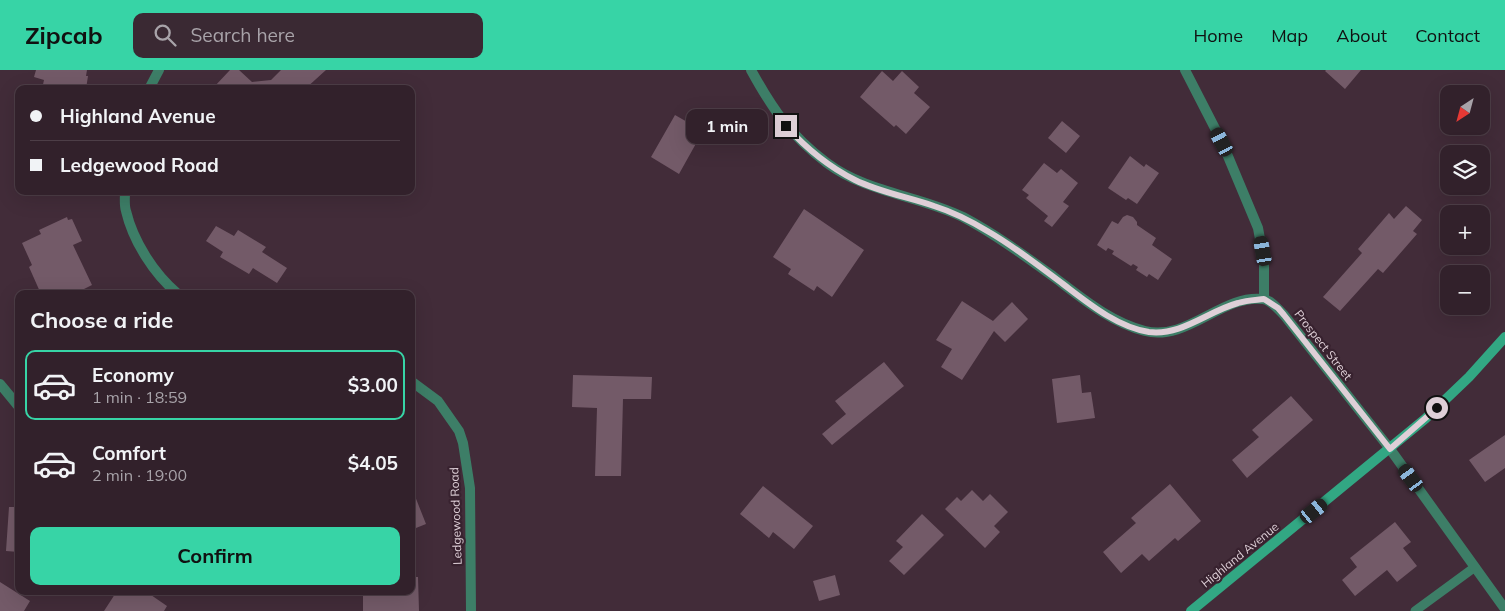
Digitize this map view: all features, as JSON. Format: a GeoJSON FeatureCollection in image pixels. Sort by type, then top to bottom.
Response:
{"type":"FeatureCollection","features":[{"type":"Feature","properties":{"kind":"main road","name":"Highland Avenue"},"geometry":{"type":"LineString","coordinates":[[1191,611],[1390,449],[1448,398],[1480,366],[1505,337]]}},
{"type":"Feature","properties":{"kind":"street"},"geometry":{"type":"LineString","coordinates":[[151,85],[159,70]]}},
{"type":"Feature","properties":{"kind":"street"},"geometry":{"type":"LineString","coordinates":[[752,70],[774,109],[794,134],[836,169],[854,180],[949,211],[989,232],[1021,253],[1096,308],[1118,320],[1147,331],[1166,332],[1237,303],[1264,299],[1264,261],[1258,228],[1222,142],[1185,70]]}},
{"type":"Feature","properties":{"kind":"street"},"geometry":{"type":"LineString","coordinates":[[125,195],[125,209],[133,233],[166,284],[173,290]]}},
{"type":"Feature","properties":{"kind":"street","name":"Prospect Street"},"geometry":{"type":"LineString","coordinates":[[1264,299],[1278,308],[1284,315],[1390,449],[1505,609]]}},
{"type":"Feature","properties":{"kind":"street"},"geometry":{"type":"LineString","coordinates":[[0,384],[15,402]]}},
{"type":"Feature","properties":{"kind":"street","name":"Ledgewood Road"},"geometry":{"type":"LineString","coordinates":[[415,384],[438,401],[459,431],[463,443],[470,488],[471,611]]}},
{"type":"Feature","properties":{"kind":"lane"},"geometry":{"type":"LineString","coordinates":[[1415,611],[1475,567]]}},
{"type":"Feature","properties":{"kind":"building"},"geometry":{"type":"Polygon","coordinates":[[[36,70],[87,70],[86,76],[88,76],[87,85],[43,85],[44,80],[34,77],[36,70]]]}},
{"type":"Feature","properties":{"kind":"building"},"geometry":{"type":"Polygon","coordinates":[[[230,70],[239,70],[252,82],[271,80],[281,70],[326,70],[309,85],[216,85],[230,70]]]}},
{"type":"Feature","properties":{"kind":"building"},"geometry":{"type":"Polygon","coordinates":[[[1326,70],[1361,70],[1345,89],[1326,70]]]}},
{"type":"Feature","properties":{"kind":"building"},"geometry":{"type":"Polygon","coordinates":[[[882,71],[893,81],[902,71],[919,87],[914,93],[930,107],[906,134],[896,125],[894,127],[860,97],[882,71]]]}},
{"type":"Feature","properties":{"kind":"building"},"geometry":{"type":"Polygon","coordinates":[[[675,115],[703,131],[679,174],[651,157],[675,115]]]}},
{"type":"Feature","properties":{"kind":"building"},"geometry":{"type":"Polygon","coordinates":[[[1062,121],[1080,136],[1066,153],[1048,138],[1062,121]]]}},
{"type":"Feature","properties":{"kind":"building"},"geometry":{"type":"Polygon","coordinates":[[[1130,156],[1144,167],[1146,164],[1159,173],[1137,204],[1128,198],[1126,200],[1108,188],[1130,156]]]}},
{"type":"Feature","properties":{"kind":"building"},"geometry":{"type":"Polygon","coordinates":[[[1044,163],[1057,173],[1061,169],[1078,183],[1063,202],[1069,206],[1052,227],[1044,221],[1048,216],[1026,198],[1029,195],[1022,190],[1044,163]]]}},
{"type":"Feature","properties":{"kind":"building"},"geometry":{"type":"Polygon","coordinates":[[[1406,206],[1422,220],[1413,231],[1417,234],[1383,273],[1378,269],[1340,311],[1323,297],[1362,253],[1358,249],[1389,213],[1394,219],[1406,206]]]}},
{"type":"Feature","properties":{"kind":"building"},"geometry":{"type":"Polygon","coordinates":[[[804,209],[864,250],[832,297],[817,286],[814,291],[788,274],[791,269],[773,257],[804,209]]]}},
{"type":"Feature","properties":{"kind":"building"},"geometry":{"type":"Polygon","coordinates":[[[1127,215],[1133,217],[1137,225],[1156,238],[1152,245],[1172,259],[1158,280],[1149,274],[1147,277],[1136,270],[1138,267],[1133,264],[1131,266],[1112,254],[1114,251],[1108,248],[1106,251],[1097,245],[1112,221],[1118,224],[1127,215]]]}},
{"type":"Feature","properties":{"kind":"building"},"geometry":{"type":"Polygon","coordinates":[[[67,217],[68,220],[72,219],[82,241],[73,245],[92,285],[82,290],[39,290],[29,267],[32,265],[22,243],[41,234],[39,230],[67,217]]]}},
{"type":"Feature","properties":{"kind":"building"},"geometry":{"type":"Polygon","coordinates":[[[216,226],[234,236],[238,230],[266,247],[262,252],[287,268],[277,283],[253,268],[249,274],[220,257],[223,252],[206,241],[216,226]]]}},
{"type":"Feature","properties":{"kind":"building"},"geometry":{"type":"Polygon","coordinates":[[[962,301],[993,321],[1012,302],[1028,319],[1005,342],[994,331],[962,380],[941,367],[952,349],[936,340],[962,301]]]}},
{"type":"Feature","properties":{"kind":"building"},"geometry":{"type":"Polygon","coordinates":[[[884,362],[904,386],[832,445],[822,434],[846,414],[835,401],[884,362]]]}},
{"type":"Feature","properties":{"kind":"building"},"geometry":{"type":"Polygon","coordinates":[[[573,375],[652,377],[651,399],[623,399],[621,476],[595,476],[597,408],[572,407],[573,375]]]}},
{"type":"Feature","properties":{"kind":"building"},"geometry":{"type":"Polygon","coordinates":[[[1080,375],[1082,393],[1091,392],[1095,418],[1057,423],[1052,379],[1080,375]]]}},
{"type":"Feature","properties":{"kind":"building"},"geometry":{"type":"Polygon","coordinates":[[[1291,396],[1313,420],[1247,478],[1232,460],[1259,437],[1252,430],[1291,396]]]}},
{"type":"Feature","properties":{"kind":"building"},"geometry":{"type":"Polygon","coordinates":[[[1505,435],[1505,468],[1485,482],[1469,460],[1505,435]]]}},
{"type":"Feature","properties":{"kind":"building"},"geometry":{"type":"Polygon","coordinates":[[[1170,484],[1201,521],[1178,541],[1175,538],[1149,561],[1142,554],[1121,573],[1103,552],[1136,523],[1131,518],[1170,484]]]}},
{"type":"Feature","properties":{"kind":"building"},"geometry":{"type":"Polygon","coordinates":[[[763,486],[813,526],[794,549],[773,532],[769,538],[740,514],[763,486]]]}},
{"type":"Feature","properties":{"kind":"building"},"geometry":{"type":"Polygon","coordinates":[[[972,490],[983,501],[990,494],[1008,512],[994,526],[1000,532],[985,548],[945,509],[957,497],[961,501],[972,490]]]}},
{"type":"Feature","properties":{"kind":"building"},"geometry":{"type":"Polygon","coordinates":[[[415,496],[426,524],[415,528],[415,496]]]}},
{"type":"Feature","properties":{"kind":"building"},"geometry":{"type":"Polygon","coordinates":[[[9,507],[15,507],[15,552],[6,551],[9,507]]]}},
{"type":"Feature","properties":{"kind":"building"},"geometry":{"type":"Polygon","coordinates":[[[922,514],[944,535],[904,575],[889,561],[903,547],[896,541],[922,514]]]}},
{"type":"Feature","properties":{"kind":"building"},"geometry":{"type":"Polygon","coordinates":[[[1395,522],[1411,542],[1403,548],[1417,566],[1397,582],[1387,570],[1355,596],[1342,580],[1357,567],[1350,558],[1395,522]]]}},
{"type":"Feature","properties":{"kind":"building"},"geometry":{"type":"Polygon","coordinates":[[[835,575],[840,595],[819,601],[813,581],[835,575]]]}},
{"type":"Feature","properties":{"kind":"building"},"geometry":{"type":"Polygon","coordinates":[[[415,577],[418,577],[419,611],[363,611],[363,595],[415,595],[415,577]]]}},
{"type":"Feature","properties":{"kind":"building"},"geometry":{"type":"Polygon","coordinates":[[[0,582],[15,592],[15,595],[21,595],[30,601],[24,611],[0,611],[0,582]]]}},
{"type":"Feature","properties":{"kind":"building"},"geometry":{"type":"Polygon","coordinates":[[[114,595],[151,595],[167,606],[164,611],[104,611],[114,595]]]}},
{"type":"Feature","properties":{"kind":"route"},"geometry":{"type":"LineString","coordinates":[[786,126],[810,149],[854,180],[874,188],[935,206],[963,218],[1021,253],[1096,308],[1137,328],[1147,331],[1166,332],[1188,325],[1237,303],[1264,299],[1278,308],[1284,315],[1390,449],[1437,408]]}}]}
